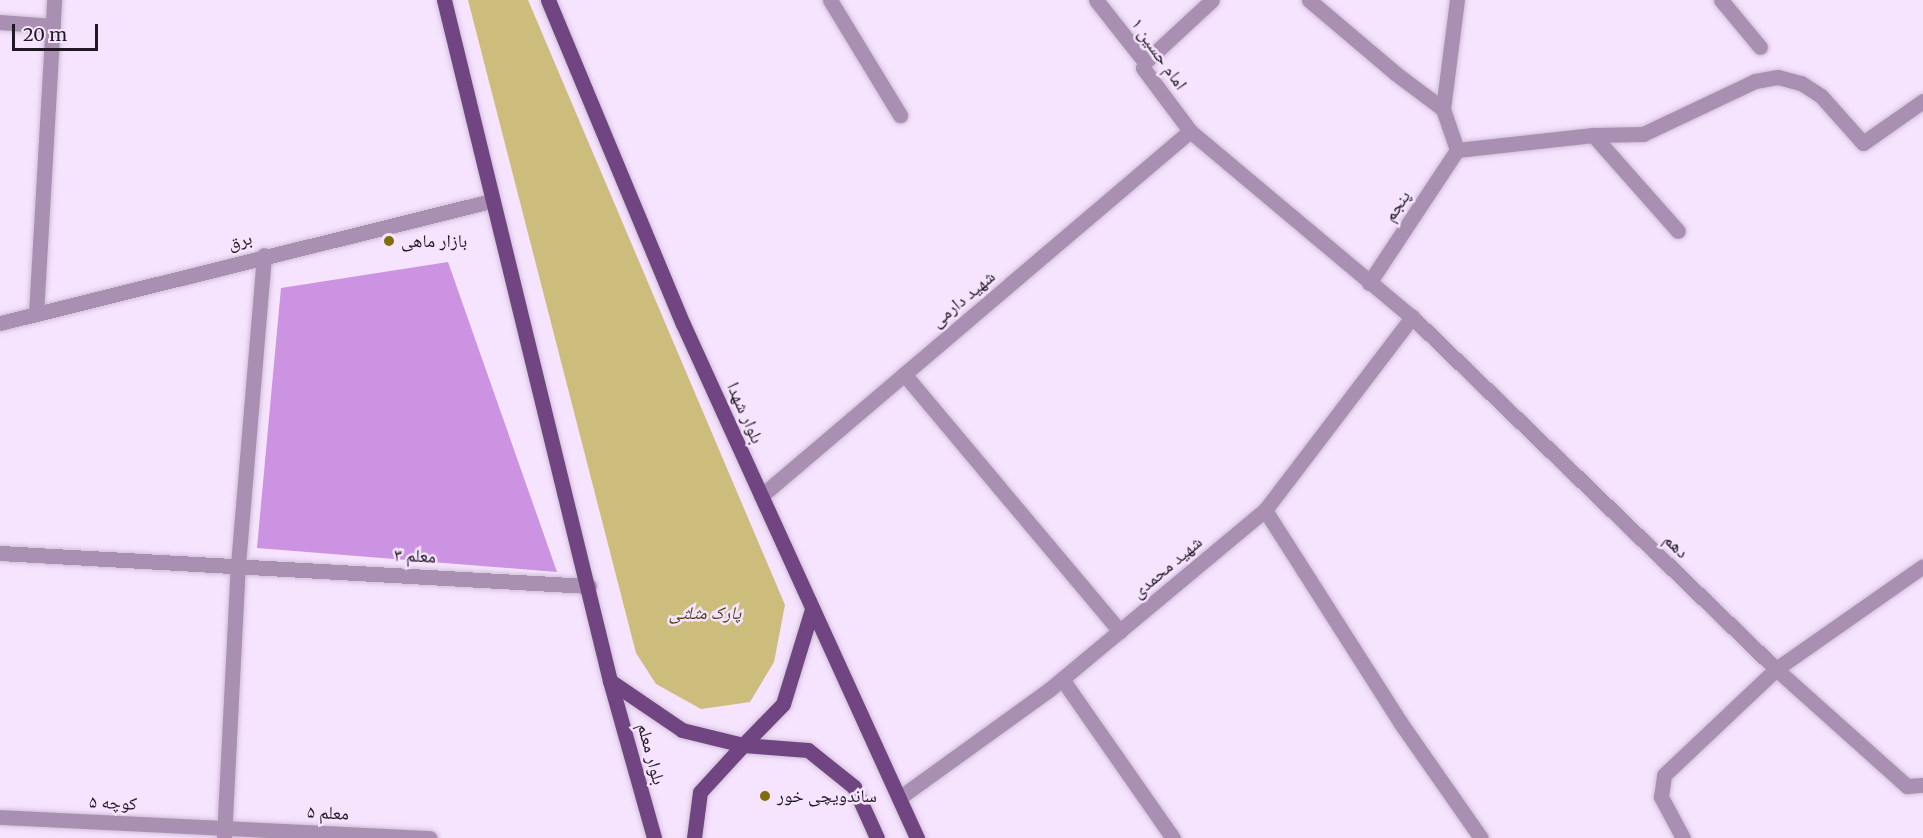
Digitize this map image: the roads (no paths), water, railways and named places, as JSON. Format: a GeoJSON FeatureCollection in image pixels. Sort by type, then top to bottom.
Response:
{"type":"FeatureCollection","features":[{"type":"Feature","properties":{"kind":"main road"},"geometry":{"type":"LineString","coordinates":[[444,0],[491,201],[589,586],[610,681],[682,730],[743,745],[808,750],[854,787],[877,838]]}},
{"type":"Feature","properties":{"kind":"main road","name":"بلوار شهدا"},"geometry":{"type":"LineString","coordinates":[[548,0],[683,324],[917,838]]}},
{"type":"Feature","properties":{"kind":"main road"},"geometry":{"type":"LineString","coordinates":[[694,838],[700,792],[783,704],[812,609]]}},
{"type":"Feature","properties":{"kind":"main road","name":"بلوار معلم"},"geometry":{"type":"LineString","coordinates":[[610,681],[654,838]]}},
{"type":"Feature","properties":{"kind":"street"},"geometry":{"type":"LineString","coordinates":[[36,314],[54,0]]}},
{"type":"Feature","properties":{"kind":"street"},"geometry":{"type":"LineString","coordinates":[[830,0],[900,115]]}},
{"type":"Feature","properties":{"kind":"street","name":"امام حسین ۱"},"geometry":{"type":"LineString","coordinates":[[1096,0],[1145,62],[1143,68],[1190,131]]}},
{"type":"Feature","properties":{"kind":"street"},"geometry":{"type":"LineString","coordinates":[[1145,62],[1212,0]]}},
{"type":"Feature","properties":{"kind":"street"},"geometry":{"type":"LineString","coordinates":[[1310,0],[1395,74],[1443,109]]}},
{"type":"Feature","properties":{"kind":"street"},"geometry":{"type":"LineString","coordinates":[[1457,0],[1443,109],[1457,150],[1593,135],[1643,134],[1755,81],[1778,77],[1801,83],[1821,96],[1863,143],[1923,100]]}},
{"type":"Feature","properties":{"kind":"street"},"geometry":{"type":"LineString","coordinates":[[1721,0],[1760,47]]}},
{"type":"Feature","properties":{"kind":"street"},"geometry":{"type":"LineString","coordinates":[[0,22],[53,26]]}},
{"type":"Feature","properties":{"kind":"street","name":"شهید دارمی"},"geometry":{"type":"LineString","coordinates":[[761,496],[1190,131]]}},
{"type":"Feature","properties":{"kind":"street","name":"دهم"},"geometry":{"type":"LineString","coordinates":[[1190,131],[1412,317],[1776,669],[1907,786],[1923,785]]}},
{"type":"Feature","properties":{"kind":"street"},"geometry":{"type":"LineString","coordinates":[[1593,135],[1678,231]]}},
{"type":"Feature","properties":{"kind":"street","name":"پنجم"},"geometry":{"type":"LineString","coordinates":[[1369,283],[1457,150]]}},
{"type":"Feature","properties":{"kind":"street","name":"برق"},"geometry":{"type":"LineString","coordinates":[[0,323],[264,255],[491,201]]}},
{"type":"Feature","properties":{"kind":"street"},"geometry":{"type":"LineString","coordinates":[[224,833],[238,565],[264,255]]}},
{"type":"Feature","properties":{"kind":"street","name":"شهید محمدی"},"geometry":{"type":"LineString","coordinates":[[899,798],[1062,679],[1265,510],[1412,317]]}},
{"type":"Feature","properties":{"kind":"street"},"geometry":{"type":"LineString","coordinates":[[904,374],[1120,631]]}},
{"type":"Feature","properties":{"kind":"street"},"geometry":{"type":"LineString","coordinates":[[1265,510],[1400,722],[1482,838]]}},
{"type":"Feature","properties":{"kind":"street","name":"معلم ۳"},"geometry":{"type":"LineString","coordinates":[[0,553],[589,586]]}},
{"type":"Feature","properties":{"kind":"street"},"geometry":{"type":"LineString","coordinates":[[1683,838],[1662,797],[1664,775],[1776,669],[1923,566]]}},
{"type":"Feature","properties":{"kind":"street"},"geometry":{"type":"LineString","coordinates":[[1062,679],[1173,838]]}},
{"type":"Feature","properties":{"kind":"street","name":"کوچه ۵"},"geometry":{"type":"LineString","coordinates":[[0,817],[224,833]]}},
{"type":"Feature","properties":{"kind":"street","name":"معلم ۵"},"geometry":{"type":"LineString","coordinates":[[224,833],[429,838]]}},
{"type":"Feature","properties":{"kind":"place","name":"بازار ماهی"},"geometry":{"type":"Point","coordinates":[389,241]}},
{"type":"Feature","properties":{"kind":"place","name":"ساندویچی خور"},"geometry":{"type":"Point","coordinates":[765,796]}},
{"type":"Feature","properties":{"kind":"park label","name":"پارک مثلثی"},"geometry":{"type":"Point","coordinates":[705,613]}}]}
